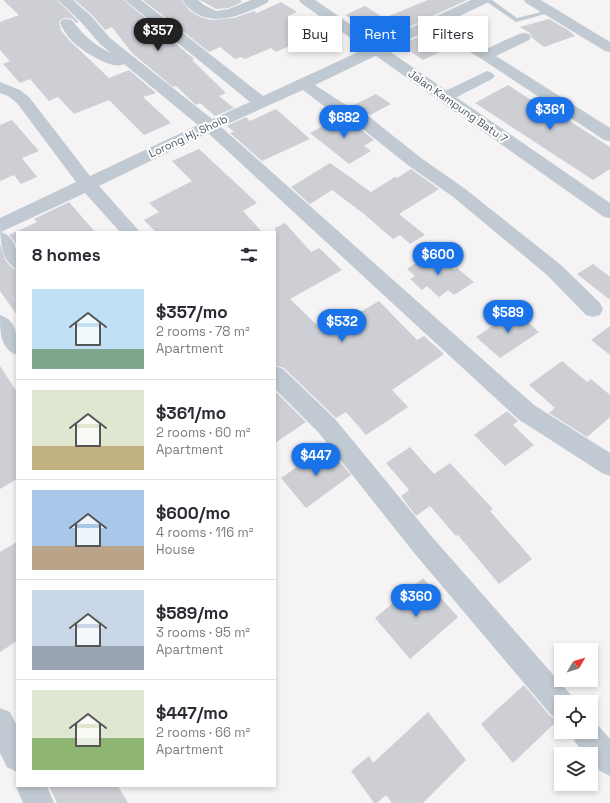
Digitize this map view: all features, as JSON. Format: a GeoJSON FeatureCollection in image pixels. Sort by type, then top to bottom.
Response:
{"type":"FeatureCollection","features":[{"type":"Feature","properties":{"kind":"street"},"geometry":{"type":"LineString","coordinates":[[65,0],[86,19],[105,40],[210,126],[526,412],[610,466]]}},
{"type":"Feature","properties":{"kind":"street"},"geometry":{"type":"LineString","coordinates":[[132,0],[261,102]]}},
{"type":"Feature","properties":{"kind":"street"},"geometry":{"type":"LineString","coordinates":[[189,0],[204,12],[218,16],[234,12],[262,0]]}},
{"type":"Feature","properties":{"kind":"street","name":"Jalan Kampung Batu 7"},"geometry":{"type":"LineString","coordinates":[[306,0],[350,31]]}},
{"type":"Feature","properties":{"kind":"street","name":"Lorong Hj. Shoib"},"geometry":{"type":"LineString","coordinates":[[447,16],[482,0]]}},
{"type":"Feature","properties":{"kind":"street"},"geometry":{"type":"LineString","coordinates":[[530,0],[610,48]]}},
{"type":"Feature","properties":{"kind":"street"},"geometry":{"type":"LineString","coordinates":[[67,23],[77,38],[102,56],[122,64],[137,66]]}},
{"type":"Feature","properties":{"kind":"street"},"geometry":{"type":"LineString","coordinates":[[485,55],[524,37]]}},
{"type":"Feature","properties":{"kind":"street","name":"Lorong Hj. Shoib"},"geometry":{"type":"LineString","coordinates":[[0,226],[261,102],[373,52]]}},
{"type":"Feature","properties":{"kind":"street","name":"Jalan Kampung Batu 7"},"geometry":{"type":"LineString","coordinates":[[380,52],[610,212]]}},
{"type":"Feature","properties":{"kind":"street"},"geometry":{"type":"LineString","coordinates":[[480,52],[610,136]]}},
{"type":"Feature","properties":{"kind":"street"},"geometry":{"type":"LineString","coordinates":[[445,97],[487,76]]}},
{"type":"Feature","properties":{"kind":"street"},"geometry":{"type":"LineString","coordinates":[[304,84],[335,106],[361,120],[502,226],[554,270],[593,309]]}},
{"type":"Feature","properties":{"kind":"street"},"geometry":{"type":"LineString","coordinates":[[0,87],[14,93],[23,100],[87,184],[130,231]]}},
{"type":"Feature","properties":{"kind":"street"},"geometry":{"type":"LineString","coordinates":[[0,239],[16,261]]}},
{"type":"Feature","properties":{"kind":"street"},"geometry":{"type":"LineString","coordinates":[[0,323],[16,346]]}},
{"type":"Feature","properties":{"kind":"street"},"geometry":{"type":"LineString","coordinates":[[276,376],[327,426],[424,546],[554,696]]}},
{"type":"Feature","properties":{"kind":"street"},"geometry":{"type":"LineString","coordinates":[[0,722],[16,755]]}},
{"type":"Feature","properties":{"kind":"street"},"geometry":{"type":"LineString","coordinates":[[591,739],[610,761]]}},
{"type":"Feature","properties":{"kind":"street"},"geometry":{"type":"LineString","coordinates":[[31,787],[39,803]]}},
{"type":"Feature","properties":{"kind":"lane"},"geometry":{"type":"LineString","coordinates":[[487,0],[516,20],[541,14]]}},
{"type":"Feature","properties":{"kind":"building"},"geometry":{"type":"Polygon","coordinates":[[[3,0],[57,0],[79,22],[76,23],[73,19],[67,18],[62,19],[59,22],[60,29],[69,40],[109,78],[129,70],[156,93],[143,97],[171,123],[144,135],[109,100],[74,114],[58,97],[49,101],[30,79],[20,83],[3,64],[10,61],[0,50],[0,22],[19,15],[3,0]]]}},
{"type":"Feature","properties":{"kind":"building"},"geometry":{"type":"Polygon","coordinates":[[[75,0],[124,0],[194,59],[192,60],[226,93],[219,96],[234,108],[215,116],[200,103],[196,105],[176,86],[173,87],[132,53],[112,27],[105,30],[92,15],[75,0]]]}},
{"type":"Feature","properties":{"kind":"building"},"geometry":{"type":"Polygon","coordinates":[[[143,0],[181,0],[190,11],[200,17],[211,20],[234,18],[254,11],[257,13],[281,2],[297,12],[288,16],[288,46],[276,52],[271,48],[245,59],[241,57],[235,59],[220,47],[209,52],[143,0]]]}},
{"type":"Feature","properties":{"kind":"building"},"geometry":{"type":"Polygon","coordinates":[[[200,0],[240,0],[242,2],[229,8],[216,9],[200,0]]]}},
{"type":"Feature","properties":{"kind":"building"},"geometry":{"type":"Polygon","coordinates":[[[428,0],[467,0],[433,16],[418,16],[418,23],[410,27],[410,16],[389,16],[428,0]]]}},
{"type":"Feature","properties":{"kind":"building"},"geometry":{"type":"Polygon","coordinates":[[[365,6],[381,16],[350,16],[350,18],[345,15],[365,6]]]}},
{"type":"Feature","properties":{"kind":"building"},"geometry":{"type":"Polygon","coordinates":[[[549,19],[575,36],[544,47],[532,38],[530,33],[520,27],[549,19]]]}},
{"type":"Feature","properties":{"kind":"building"},"geometry":{"type":"Polygon","coordinates":[[[418,37],[418,52],[440,52],[423,60],[410,51],[410,41],[418,37]]]}},
{"type":"Feature","properties":{"kind":"building"},"geometry":{"type":"Polygon","coordinates":[[[508,85],[545,109],[548,107],[610,147],[610,169],[593,180],[475,103],[508,85]]]}},
{"type":"Feature","properties":{"kind":"building"},"geometry":{"type":"Polygon","coordinates":[[[376,94],[391,104],[370,115],[352,106],[376,94]]]}},
{"type":"Feature","properties":{"kind":"building"},"geometry":{"type":"Polygon","coordinates":[[[276,109],[310,139],[262,161],[230,133],[234,132],[227,126],[246,117],[250,121],[276,109]]]}},
{"type":"Feature","properties":{"kind":"building"},"geometry":{"type":"Polygon","coordinates":[[[340,117],[354,124],[374,140],[364,146],[371,151],[349,164],[310,133],[340,117]]]}},
{"type":"Feature","properties":{"kind":"building"},"geometry":{"type":"Polygon","coordinates":[[[12,120],[39,151],[22,158],[37,177],[21,184],[14,175],[0,181],[0,125],[12,120]]]}},
{"type":"Feature","properties":{"kind":"building"},"geometry":{"type":"Polygon","coordinates":[[[199,149],[257,203],[243,211],[261,231],[155,231],[144,220],[159,212],[149,203],[192,181],[172,161],[199,149]]]}},
{"type":"Feature","properties":{"kind":"building"},"geometry":{"type":"Polygon","coordinates":[[[330,163],[371,192],[411,169],[439,189],[399,214],[425,235],[410,244],[400,235],[393,239],[364,214],[332,190],[310,204],[291,187],[330,163]]]}},
{"type":"Feature","properties":{"kind":"building"},"geometry":{"type":"Polygon","coordinates":[[[69,202],[94,231],[18,231],[37,222],[34,219],[69,202]]]}},
{"type":"Feature","properties":{"kind":"building"},"geometry":{"type":"Polygon","coordinates":[[[285,223],[311,252],[319,248],[342,270],[290,299],[325,333],[379,301],[417,340],[424,336],[444,354],[392,390],[408,407],[366,435],[346,412],[336,418],[284,368],[276,365],[275,228],[285,223]]]}},
{"type":"Feature","properties":{"kind":"building"},"geometry":{"type":"Polygon","coordinates":[[[16,232],[16,245],[15,242],[9,235],[16,232]]]}},
{"type":"Feature","properties":{"kind":"building"},"geometry":{"type":"Polygon","coordinates":[[[0,244],[6,261],[11,267],[16,270],[16,314],[0,291],[0,244]]]}},
{"type":"Feature","properties":{"kind":"building"},"geometry":{"type":"Polygon","coordinates":[[[433,252],[454,270],[457,268],[474,282],[454,295],[448,290],[439,297],[427,286],[422,290],[410,279],[415,276],[407,269],[433,252]]]}},
{"type":"Feature","properties":{"kind":"building"},"geometry":{"type":"Polygon","coordinates":[[[593,264],[610,277],[610,300],[577,274],[593,264]]]}},
{"type":"Feature","properties":{"kind":"building"},"geometry":{"type":"Polygon","coordinates":[[[515,311],[539,332],[500,358],[476,337],[515,311]]]}},
{"type":"Feature","properties":{"kind":"building"},"geometry":{"type":"Polygon","coordinates":[[[610,326],[610,355],[591,340],[610,326]]]}},
{"type":"Feature","properties":{"kind":"building"},"geometry":{"type":"Polygon","coordinates":[[[562,361],[587,382],[591,379],[610,395],[610,417],[587,437],[549,413],[555,408],[529,385],[562,361]]]}},
{"type":"Feature","properties":{"kind":"building"},"geometry":{"type":"Polygon","coordinates":[[[0,366],[16,390],[16,480],[0,489],[0,366]]]}},
{"type":"Feature","properties":{"kind":"building"},"geometry":{"type":"Polygon","coordinates":[[[276,392],[306,422],[276,442],[276,392]]]}},
{"type":"Feature","properties":{"kind":"building"},"geometry":{"type":"Polygon","coordinates":[[[507,411],[518,421],[513,425],[534,445],[505,466],[474,435],[507,411]]]}},
{"type":"Feature","properties":{"kind":"building"},"geometry":{"type":"Polygon","coordinates":[[[327,446],[351,475],[306,508],[281,478],[327,446]]]}},
{"type":"Feature","properties":{"kind":"building"},"geometry":{"type":"Polygon","coordinates":[[[410,447],[434,474],[450,463],[493,509],[490,511],[532,559],[499,584],[458,535],[456,536],[430,506],[416,516],[401,496],[409,490],[386,463],[410,447]]]}},
{"type":"Feature","properties":{"kind":"building"},"geometry":{"type":"Polygon","coordinates":[[[16,543],[16,642],[0,652],[0,552],[16,543]]]}},
{"type":"Feature","properties":{"kind":"building"},"geometry":{"type":"Polygon","coordinates":[[[423,578],[458,617],[410,659],[375,618],[423,578]]]}},
{"type":"Feature","properties":{"kind":"building"},"geometry":{"type":"Polygon","coordinates":[[[524,685],[550,716],[554,718],[554,724],[513,763],[481,724],[524,685]]]}},
{"type":"Feature","properties":{"kind":"building"},"geometry":{"type":"Polygon","coordinates":[[[428,712],[466,760],[423,803],[392,803],[386,795],[377,803],[374,803],[351,771],[369,756],[373,763],[428,712]]]}},
{"type":"Feature","properties":{"kind":"building"},"geometry":{"type":"Polygon","coordinates":[[[49,787],[119,787],[128,803],[57,803],[49,787]]]}}]}
